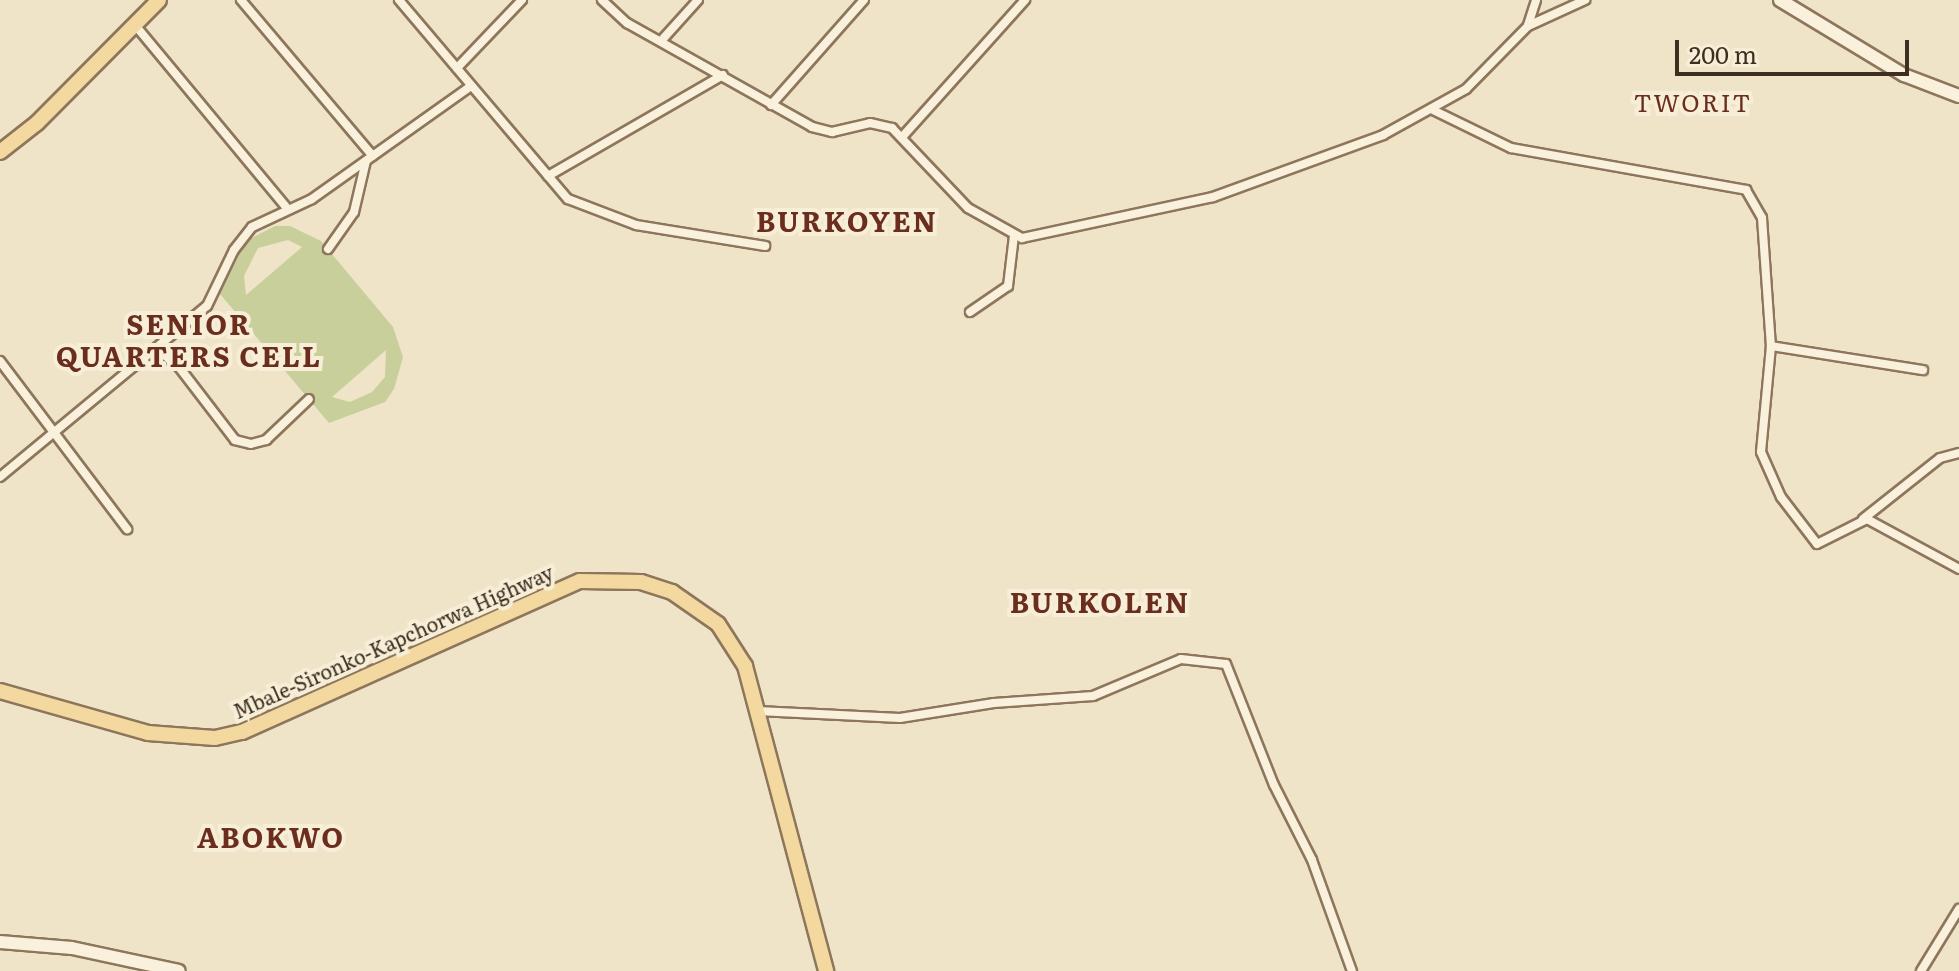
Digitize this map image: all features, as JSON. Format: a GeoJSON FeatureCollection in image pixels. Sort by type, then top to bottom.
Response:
{"type":"FeatureCollection","features":[{"type":"Feature","properties":{"kind":"main road"},"geometry":{"type":"LineString","coordinates":[[0,152],[159,0]]}},
{"type":"Feature","properties":{"kind":"main road","name":"Mbale-Sironko-Kapchorwa Highway"},"geometry":{"type":"LineString","coordinates":[[0,691],[148,733],[215,738],[242,732],[542,594],[580,581],[612,579],[641,582],[701,608],[741,656],[826,971]]}},
{"type":"Feature","properties":{"kind":"street"},"geometry":{"type":"LineString","coordinates":[[241,0],[370,158]]}},
{"type":"Feature","properties":{"kind":"street"},"geometry":{"type":"LineString","coordinates":[[399,0],[568,199],[596,213],[765,246]]}},
{"type":"Feature","properties":{"kind":"street"},"geometry":{"type":"LineString","coordinates":[[457,68],[522,0]]}},
{"type":"Feature","properties":{"kind":"street"},"geometry":{"type":"LineString","coordinates":[[602,0],[627,23],[821,131],[841,132],[875,123],[903,136],[968,208],[1014,236],[1213,197],[1284,175],[1433,110],[1466,89],[1528,26],[1585,0]]}},
{"type":"Feature","properties":{"kind":"street"},"geometry":{"type":"LineString","coordinates":[[661,41],[698,0]]}},
{"type":"Feature","properties":{"kind":"street"},"geometry":{"type":"LineString","coordinates":[[771,105],[864,0]]}},
{"type":"Feature","properties":{"kind":"street"},"geometry":{"type":"LineString","coordinates":[[903,136],[1025,0]]}},
{"type":"Feature","properties":{"kind":"street"},"geometry":{"type":"LineString","coordinates":[[1528,26],[1536,0]]}},
{"type":"Feature","properties":{"kind":"street"},"geometry":{"type":"LineString","coordinates":[[1780,0],[1904,75],[1959,96]]}},
{"type":"Feature","properties":{"kind":"street"},"geometry":{"type":"LineString","coordinates":[[135,25],[286,207]]}},
{"type":"Feature","properties":{"kind":"street"},"geometry":{"type":"LineString","coordinates":[[548,176],[723,75]]}},
{"type":"Feature","properties":{"kind":"street"},"geometry":{"type":"LineString","coordinates":[[0,477],[158,350],[207,306],[244,235],[286,207],[312,199],[471,86]]}},
{"type":"Feature","properties":{"kind":"street"},"geometry":{"type":"LineString","coordinates":[[1433,110],[1511,148],[1746,190],[1762,218],[1771,346],[1761,452],[1781,497],[1817,544],[1862,520],[1925,469],[1959,453]]}},
{"type":"Feature","properties":{"kind":"street"},"geometry":{"type":"LineString","coordinates":[[328,249],[354,212],[370,158]]}},
{"type":"Feature","properties":{"kind":"street"},"geometry":{"type":"LineString","coordinates":[[970,312],[1008,286],[1014,236]]}},
{"type":"Feature","properties":{"kind":"street"},"geometry":{"type":"LineString","coordinates":[[1771,346],[1923,370]]}},
{"type":"Feature","properties":{"kind":"street"},"geometry":{"type":"LineString","coordinates":[[158,350],[179,367],[235,440],[251,444],[266,440],[300,413],[309,399]]}},
{"type":"Feature","properties":{"kind":"street"},"geometry":{"type":"LineString","coordinates":[[0,361],[127,529]]}},
{"type":"Feature","properties":{"kind":"street"},"geometry":{"type":"LineString","coordinates":[[1862,520],[1959,569]]}},
{"type":"Feature","properties":{"kind":"street"},"geometry":{"type":"LineString","coordinates":[[758,711],[900,718],[994,703],[1093,696],[1181,659],[1194,665],[1226,664],[1257,746],[1312,860],[1352,971]]}},
{"type":"Feature","properties":{"kind":"street"},"geometry":{"type":"LineString","coordinates":[[1921,971],[1959,909]]}},
{"type":"Feature","properties":{"kind":"street"},"geometry":{"type":"LineString","coordinates":[[0,942],[72,948],[179,971]]}},
{"type":"Feature","properties":{"kind":"green space"},"geometry":{"type":"Polygon","coordinates":[[[275,226],[290,226],[321,241],[393,327],[403,357],[394,389],[385,402],[329,423],[220,294],[246,241],[275,226]],[[288,240],[258,248],[244,276],[246,295],[302,247],[288,240]],[[386,350],[332,397],[350,402],[372,392],[385,377],[386,350]]]}},
{"type":"Feature","properties":{"kind":"district","name":"TWORIT"},"geometry":{"type":"Point","coordinates":[1693,102]}},
{"type":"Feature","properties":{"kind":"district","name":"BURKOYEN"},"geometry":{"type":"Point","coordinates":[847,220]}},
{"type":"Feature","properties":{"kind":"district","name":"SENIOR QUARTERS CELL"},"geometry":{"type":"Point","coordinates":[189,339]}},
{"type":"Feature","properties":{"kind":"district","name":"BURKOLEN"},"geometry":{"type":"Point","coordinates":[1100,601]}},
{"type":"Feature","properties":{"kind":"district","name":"ABOKWO"},"geometry":{"type":"Point","coordinates":[271,836]}}]}
